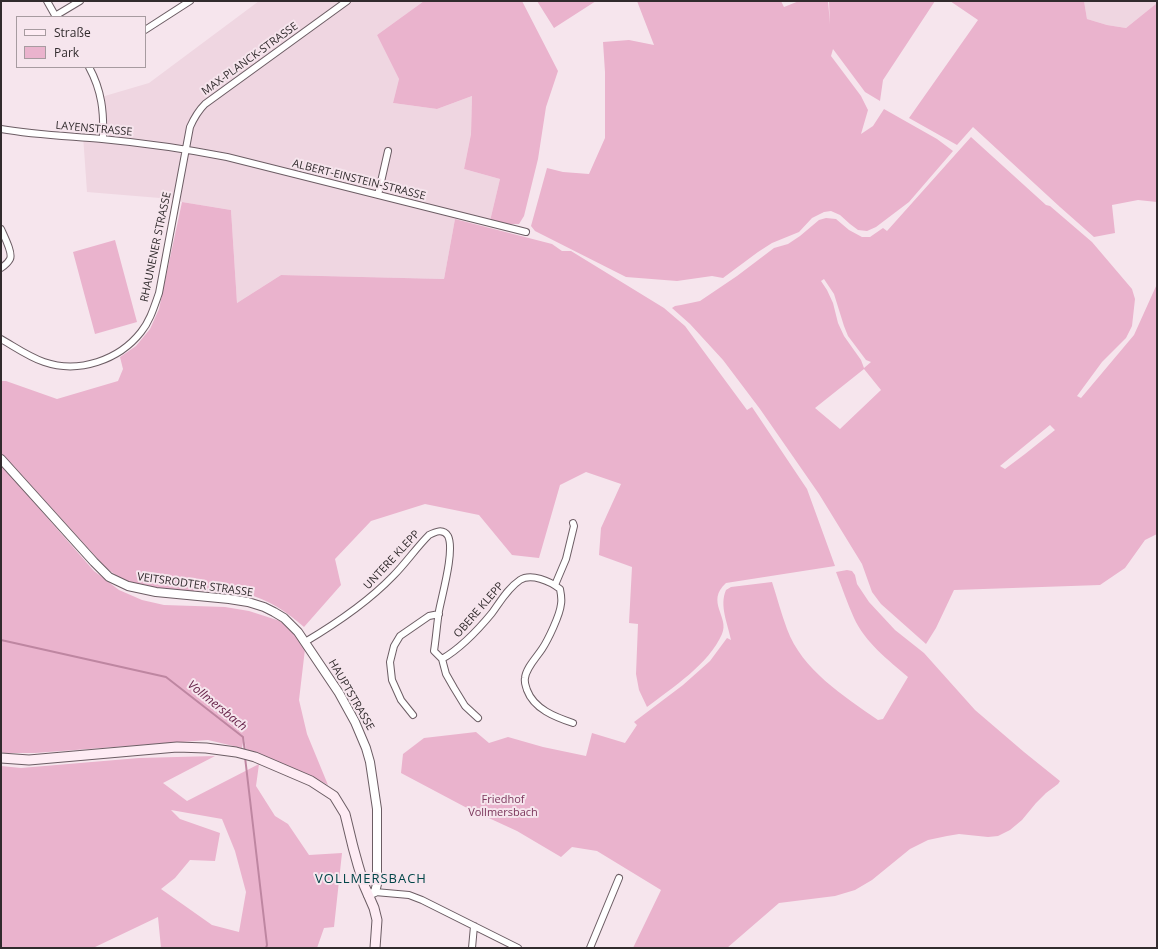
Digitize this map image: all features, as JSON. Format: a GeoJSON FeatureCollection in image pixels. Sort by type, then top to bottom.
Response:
{"type":"FeatureCollection","features":[{"type":"Feature","properties":{"kind":"main road"},"geometry":{"type":"LineString","coordinates":[[1,758],[29,760],[177,747],[206,748],[236,752],[255,757],[312,781],[334,796],[345,814],[352,847],[372,893]]}},
{"type":"Feature","properties":{"kind":"main road","name":"HAUPTSTRASSE"},"geometry":{"type":"LineString","coordinates":[[372,893],[376,920],[375,948]]}},
{"type":"Feature","properties":{"kind":"street"},"geometry":{"type":"LineString","coordinates":[[47,1],[55,16]]}},
{"type":"Feature","properties":{"kind":"street"},"geometry":{"type":"LineString","coordinates":[[58,16],[80,1]]}},
{"type":"Feature","properties":{"kind":"street"},"geometry":{"type":"LineString","coordinates":[[146,29],[190,1]]}},
{"type":"Feature","properties":{"kind":"street","name":"MAX-PLANCK-STRASSE"},"geometry":{"type":"LineString","coordinates":[[186,149],[190,127],[200,109],[347,1]]}},
{"type":"Feature","properties":{"kind":"street"},"geometry":{"type":"LineString","coordinates":[[90,68],[101,95],[104,120],[103,139]]}},
{"type":"Feature","properties":{"kind":"street","name":"LAYENSTRASSE"},"geometry":{"type":"LineString","coordinates":[[1,129],[51,136],[103,139],[186,149]]}},
{"type":"Feature","properties":{"kind":"street","name":"ALBERT-EINSTEIN-STRASSE"},"geometry":{"type":"LineString","coordinates":[[186,149],[227,157],[526,232]]}},
{"type":"Feature","properties":{"kind":"street","name":"RHAUNENER STRASSE"},"geometry":{"type":"LineString","coordinates":[[1,339],[44,362],[62,366],[79,366],[98,362],[116,354],[131,344],[142,331],[152,314],[159,293],[186,149]]}},
{"type":"Feature","properties":{"kind":"street"},"geometry":{"type":"LineString","coordinates":[[378,195],[388,151]]}},
{"type":"Feature","properties":{"kind":"street"},"geometry":{"type":"LineString","coordinates":[[1,229],[11,258],[8,263],[1,268]]}},
{"type":"Feature","properties":{"kind":"street","name":"VEITSRODTER STRASSE"},"geometry":{"type":"LineString","coordinates":[[1,459],[109,577],[128,586],[156,592],[229,599],[248,602],[264,607],[284,618],[298,632],[305,642]]}},
{"type":"Feature","properties":{"kind":"street"},"geometry":{"type":"LineString","coordinates":[[573,523],[574,526],[566,559],[555,585],[560,589],[562,597],[561,606],[553,629],[525,677],[525,684],[529,694],[539,707],[551,715],[573,723]]}},
{"type":"Feature","properties":{"kind":"street","name":"UNTERE KLEPP"},"geometry":{"type":"LineString","coordinates":[[305,642],[349,614],[372,597],[398,571],[429,535],[434,532],[441,531],[448,537],[450,550],[434,651],[442,659]]}},
{"type":"Feature","properties":{"kind":"street","name":"OBERE KLEPP"},"geometry":{"type":"LineString","coordinates":[[442,659],[466,642],[491,614],[510,589],[521,580],[534,577],[555,585]]}},
{"type":"Feature","properties":{"kind":"street"},"geometry":{"type":"LineString","coordinates":[[413,715],[401,700],[392,680],[390,662],[394,646],[400,636],[429,616],[439,614]]}},
{"type":"Feature","properties":{"kind":"street","name":"HAUPTSTRASSE"},"geometry":{"type":"LineString","coordinates":[[305,642],[355,722],[370,762],[377,809],[378,865],[377,884],[372,893]]}},
{"type":"Feature","properties":{"kind":"street"},"geometry":{"type":"LineString","coordinates":[[442,659],[446,674],[454,688],[465,706],[478,718]]}},
{"type":"Feature","properties":{"kind":"street"},"geometry":{"type":"LineString","coordinates":[[590,948],[619,878]]}},
{"type":"Feature","properties":{"kind":"street"},"geometry":{"type":"LineString","coordinates":[[372,893],[409,895],[518,948]]}},
{"type":"Feature","properties":{"kind":"street"},"geometry":{"type":"LineString","coordinates":[[472,948],[474,926]]}},
{"type":"Feature","properties":{"kind":"shaded area"},"geometry":{"type":"Polygon","coordinates":[[[259,1],[424,1],[377,35],[399,79],[393,103],[437,109],[472,96],[471,134],[464,169],[500,179],[490,221],[455,219],[444,279],[281,275],[237,303],[231,210],[172,199],[87,192],[83,135],[94,135],[99,131],[98,98],[149,83],[259,1]]]}},
{"type":"Feature","properties":{"kind":"shaded area"},"geometry":{"type":"Polygon","coordinates":[[[1084,1],[1157,1],[1157,3],[1126,28],[1107,25],[1087,19],[1084,1]]]}},
{"type":"Feature","properties":{"kind":"green space"},"geometry":{"type":"Polygon","coordinates":[[[424,1],[522,1],[558,71],[546,107],[538,159],[524,216],[519,224],[490,221],[500,179],[464,169],[471,134],[472,96],[437,109],[393,103],[399,79],[377,35],[424,1]]]}},
{"type":"Feature","properties":{"kind":"green space"},"geometry":{"type":"Polygon","coordinates":[[[537,1],[596,1],[554,28],[537,1]]]}},
{"type":"Feature","properties":{"kind":"green space"},"geometry":{"type":"Polygon","coordinates":[[[637,1],[781,1],[784,7],[799,1],[828,1],[830,24],[829,1],[935,1],[883,80],[880,101],[865,92],[833,49],[831,56],[861,96],[868,110],[861,134],[873,126],[884,109],[937,139],[953,151],[909,202],[876,227],[867,231],[858,230],[840,215],[831,211],[824,212],[812,218],[799,232],[772,243],[723,278],[712,276],[677,281],[626,277],[535,231],[531,226],[547,168],[563,172],[589,174],[605,138],[605,72],[603,42],[629,40],[654,45],[637,1]]]}},
{"type":"Feature","properties":{"kind":"green space"},"geometry":{"type":"Polygon","coordinates":[[[950,1],[1084,1],[1087,19],[1107,25],[1126,28],[1157,3],[1157,202],[1138,200],[1112,205],[1115,233],[1094,237],[973,127],[957,145],[909,118],[978,20],[950,1]]]}},
{"type":"Feature","properties":{"kind":"green space"},"geometry":{"type":"Polygon","coordinates":[[[971,137],[1046,205],[1050,206],[1092,242],[1132,289],[1135,299],[1132,326],[1126,338],[1102,362],[1077,396],[1081,398],[1134,335],[1157,284],[1157,534],[1145,540],[1125,568],[1100,585],[954,590],[936,628],[926,644],[881,604],[872,592],[862,564],[819,494],[760,409],[723,360],[690,324],[672,308],[675,306],[700,301],[737,276],[774,248],[788,244],[800,236],[819,220],[826,218],[836,219],[849,230],[862,237],[870,237],[883,228],[887,231],[971,137]],[[824,279],[821,281],[833,303],[838,323],[844,336],[861,360],[864,368],[871,362],[866,360],[848,336],[834,294],[824,279]],[[864,369],[815,408],[840,429],[881,390],[864,369]],[[1050,425],[1000,466],[1005,469],[1055,430],[1050,425]]]}},
{"type":"Feature","properties":{"kind":"green space"},"geometry":{"type":"Polygon","coordinates":[[[182,202],[231,210],[237,303],[281,275],[444,279],[455,219],[552,244],[562,251],[571,251],[664,308],[685,326],[747,410],[752,407],[807,489],[835,566],[726,583],[720,590],[718,597],[719,609],[724,628],[716,645],[689,675],[647,707],[639,690],[636,674],[638,624],[629,623],[632,567],[599,555],[601,528],[621,484],[586,472],[560,485],[539,558],[512,555],[479,515],[425,504],[371,521],[335,559],[341,585],[304,627],[277,607],[254,596],[230,592],[166,590],[136,585],[121,579],[106,568],[11,463],[1,464],[1,381],[6,381],[57,399],[118,381],[123,369],[120,357],[136,346],[150,329],[159,309],[182,202]]]}},
{"type":"Feature","properties":{"kind":"green space"},"geometry":{"type":"Polygon","coordinates":[[[115,240],[137,322],[95,334],[73,252],[115,240]]]}},
{"type":"Feature","properties":{"kind":"green space"},"geometry":{"type":"Polygon","coordinates":[[[1,465],[94,571],[119,590],[142,600],[164,605],[225,607],[249,611],[280,621],[293,633],[305,649],[299,700],[307,734],[328,785],[309,775],[246,749],[244,737],[242,748],[208,740],[35,753],[1,752],[1,465]]]}},
{"type":"Feature","properties":{"kind":"green space","name":"Friedhof Vollmersbach"},"geometry":{"type":"Polygon","coordinates":[[[847,570],[852,571],[855,575],[857,584],[869,602],[895,630],[924,653],[975,710],[1060,781],[1036,803],[1022,820],[1010,830],[998,836],[988,837],[959,834],[928,840],[910,849],[872,880],[855,890],[835,896],[779,903],[727,948],[633,948],[661,890],[597,851],[572,847],[561,857],[517,831],[467,808],[401,773],[403,754],[424,738],[476,732],[489,743],[508,737],[543,747],[586,756],[592,733],[625,743],[637,725],[634,722],[683,685],[710,661],[727,638],[731,640],[723,602],[726,590],[731,587],[772,582],[787,629],[794,644],[803,657],[825,681],[878,720],[883,719],[908,677],[871,643],[859,627],[849,607],[836,572],[847,570]]]}},
{"type":"Feature","properties":{"kind":"green space"},"geometry":{"type":"Polygon","coordinates":[[[215,756],[163,783],[187,801],[259,764],[256,786],[275,816],[288,824],[309,855],[342,853],[334,927],[324,928],[317,948],[161,948],[158,917],[93,948],[1,948],[1,766],[21,768],[139,758],[215,756]],[[171,810],[180,819],[220,833],[215,861],[190,860],[175,878],[161,889],[212,925],[239,932],[246,892],[235,851],[222,819],[171,810]]]}},
{"type":"Feature","properties":{"kind":"waterway","name":"Vollmersbach"},"geometry":{"type":"LineString","coordinates":[[1,640],[166,677],[243,737],[245,752]]}},
{"type":"Feature","properties":{"kind":"waterway","name":"Vollmersbach"},"geometry":{"type":"LineString","coordinates":[[245,757],[267,945],[266,948]]}},
{"type":"Feature","properties":{"kind":"district","name":"VOLLMERSBACH"},"geometry":{"type":"Point","coordinates":[371,879]}}]}
